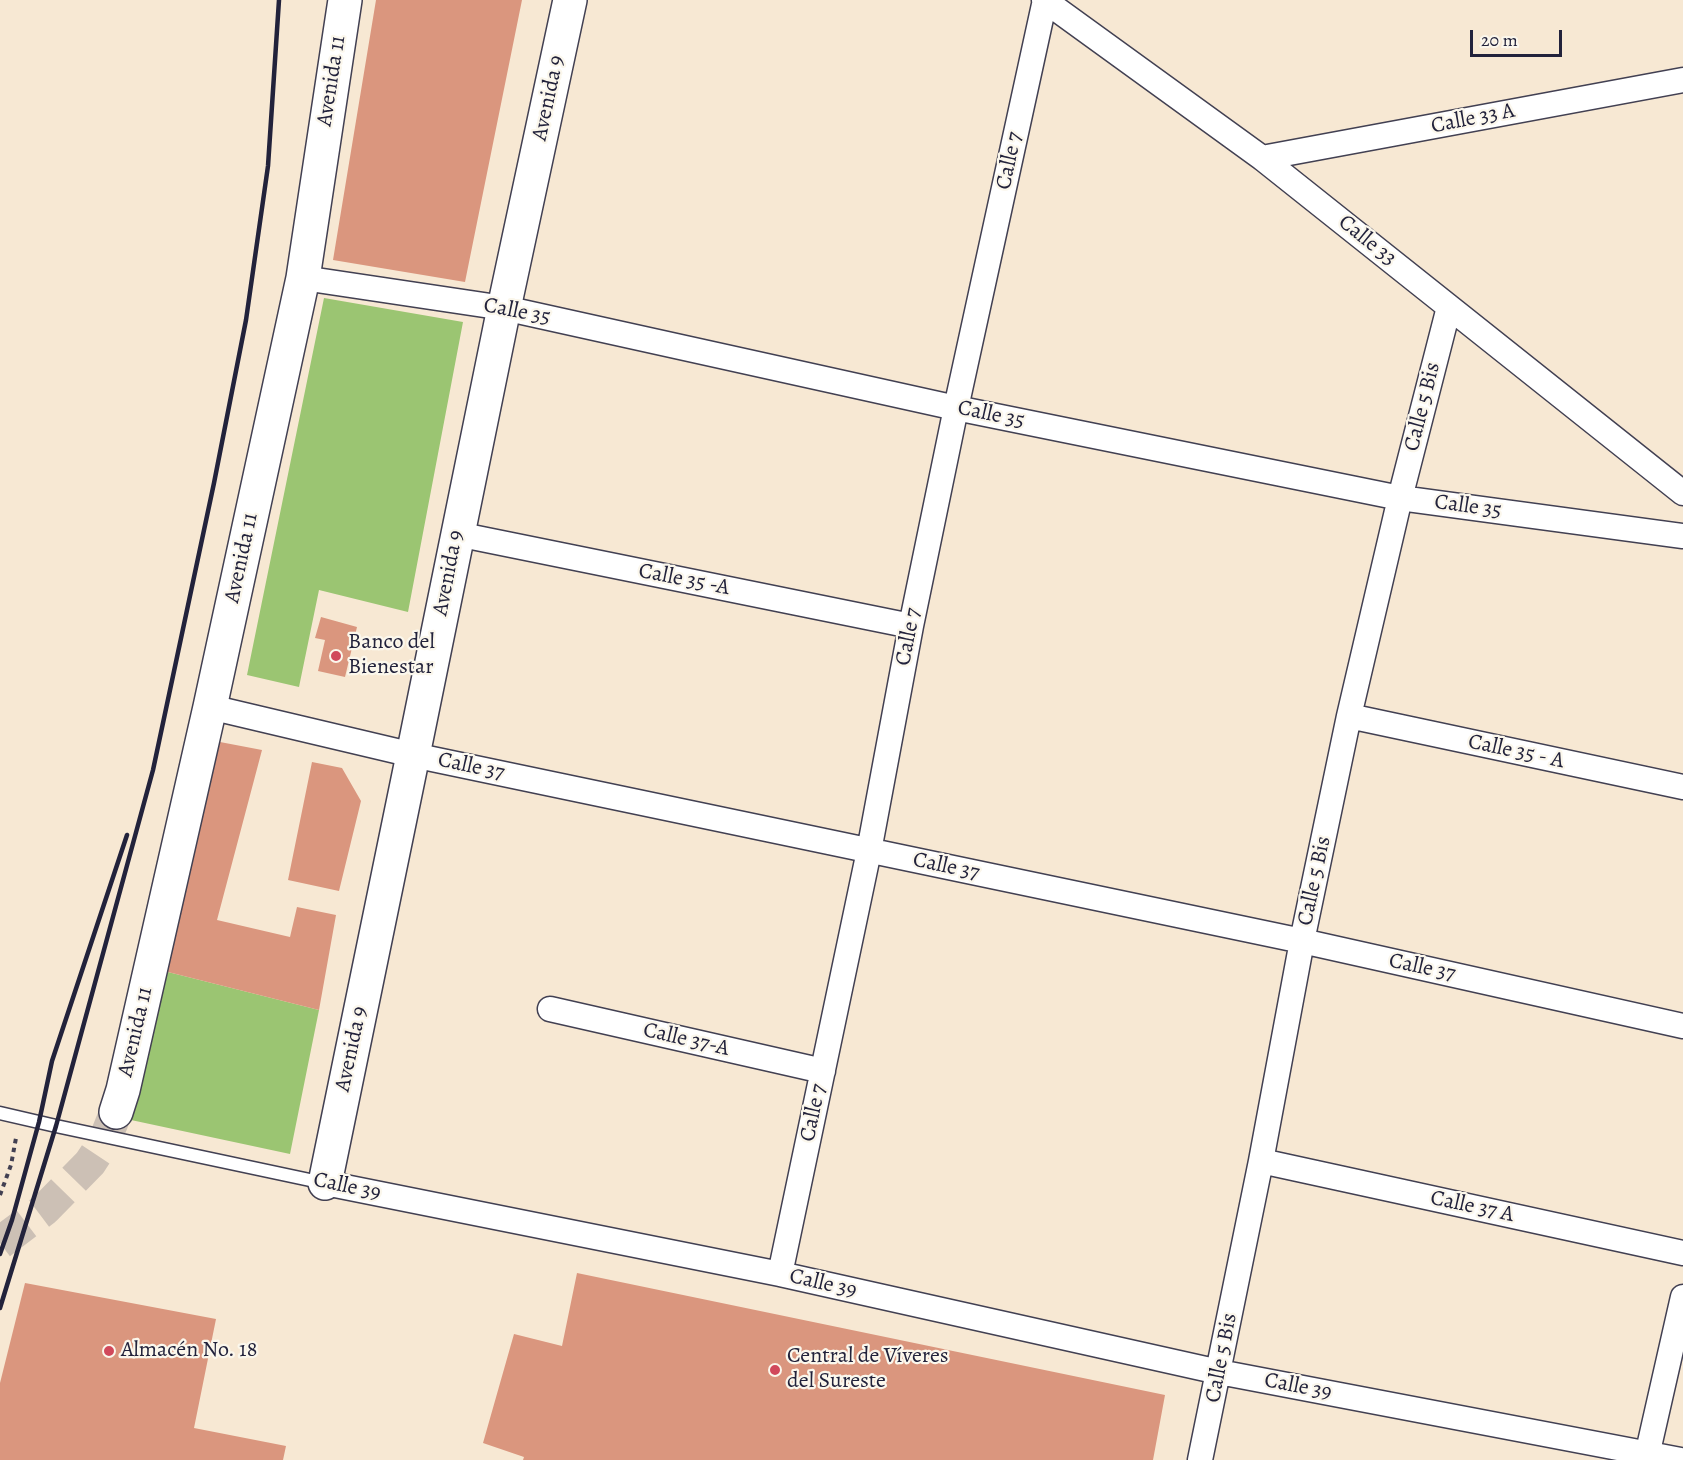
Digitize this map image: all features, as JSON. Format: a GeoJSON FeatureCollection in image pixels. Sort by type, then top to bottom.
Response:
{"type":"FeatureCollection","features":[{"type":"Feature","properties":{"kind":"main road","name":"Avenida 11"},"geometry":{"type":"LineString","coordinates":[[116,1112],[126,1078],[210,708],[303,278],[345,0]]}},
{"type":"Feature","properties":{"kind":"main road","name":"Avenida 9"},"geometry":{"type":"LineString","coordinates":[[325,1183],[457,534],[570,0]]}},
{"type":"Feature","properties":{"kind":"street","name":"Calle 33"},"geometry":{"type":"LineString","coordinates":[[1044,0],[1262,158],[1683,493]]}},
{"type":"Feature","properties":{"kind":"street","name":"Calle 7"},"geometry":{"type":"LineString","coordinates":[[780,1274],[869,851],[911,626],[956,408],[1044,0]]}},
{"type":"Feature","properties":{"kind":"street","name":"Calle 33 A"},"geometry":{"type":"LineString","coordinates":[[1262,158],[1683,80]]}},
{"type":"Feature","properties":{"kind":"street","name":"Calle 35"},"geometry":{"type":"LineString","coordinates":[[303,278],[504,308],[956,408],[1400,498],[1683,536]]}},
{"type":"Feature","properties":{"kind":"street","name":"Calle 5 Bis"},"geometry":{"type":"LineString","coordinates":[[1200,1460],[1261,1161],[1302,941],[1349,716],[1400,498],[1449,307]]}},
{"type":"Feature","properties":{"kind":"street","name":"Calle 35 -A"},"geometry":{"type":"LineString","coordinates":[[457,534],[911,626]]}},
{"type":"Feature","properties":{"kind":"street","name":"Calle 37"},"geometry":{"type":"LineString","coordinates":[[210,708],[413,755],[1302,941],[1683,1026]]}},
{"type":"Feature","properties":{"kind":"street","name":"Calle 35 - A"},"geometry":{"type":"LineString","coordinates":[[1349,716],[1683,788]]}},
{"type":"Feature","properties":{"kind":"street","name":"Calle 37-A"},"geometry":{"type":"LineString","coordinates":[[550,1009],[823,1071]]}},
{"type":"Feature","properties":{"kind":"street","name":"Calle 37 A"},"geometry":{"type":"LineString","coordinates":[[1261,1161],[1683,1253]]}},
{"type":"Feature","properties":{"kind":"street","name":"Calle 39"},"geometry":{"type":"LineString","coordinates":[[325,1183],[780,1274],[1219,1372],[1646,1456],[1681,1460]]}},
{"type":"Feature","properties":{"kind":"street"},"geometry":{"type":"LineString","coordinates":[[1646,1456],[1683,1297]]}},
{"type":"Feature","properties":{"kind":"lane","name":"Calle 39"},"geometry":{"type":"LineString","coordinates":[[0,1113],[325,1183]]}},
{"type":"Feature","properties":{"kind":"path"},"geometry":{"type":"LineString","coordinates":[[0,1195],[11,1165],[20,1118]]}},
{"type":"Feature","properties":{"kind":"green space"},"geometry":{"type":"Polygon","coordinates":[[[324,298],[463,322],[408,612],[319,590],[299,687],[247,675],[324,298]]]}},
{"type":"Feature","properties":{"kind":"green space"},"geometry":{"type":"Polygon","coordinates":[[[164,971],[319,1010],[290,1154],[131,1120],[164,971]]]}},
{"type":"Feature","properties":{"kind":"building"},"geometry":{"type":"Polygon","coordinates":[[[376,0],[522,0],[465,282],[333,260],[376,0]]]}},
{"type":"Feature","properties":{"kind":"building","name":"Banco del Bienestar"},"geometry":{"type":"Polygon","coordinates":[[[321,617],[357,627],[345,677],[318,671],[325,640],[315,638],[321,617]]]}},
{"type":"Feature","properties":{"kind":"building"},"geometry":{"type":"Polygon","coordinates":[[[220,742],[262,750],[217,920],[290,937],[297,907],[336,915],[319,1010],[164,971],[220,742]]]}},
{"type":"Feature","properties":{"kind":"building"},"geometry":{"type":"Polygon","coordinates":[[[312,762],[342,768],[361,801],[339,891],[288,880],[312,762]]]}},
{"type":"Feature","properties":{"kind":"building","name":"Central de Víveres del Sureste"},"geometry":{"type":"Polygon","coordinates":[[[577,1273],[1165,1395],[1153,1460],[523,1460],[524,1457],[483,1443],[514,1334],[562,1346],[577,1273]]]}},
{"type":"Feature","properties":{"kind":"building","name":"Almacén No. 18"},"geometry":{"type":"Polygon","coordinates":[[[25,1283],[216,1319],[194,1428],[286,1446],[283,1460],[0,1460],[0,1383],[25,1283]]]}},
{"type":"Feature","properties":{"kind":"tunnel"},"geometry":{"type":"LineString","coordinates":[[0,1243],[45,1209],[90,1163],[104,1142],[116,1112]]}},
{"type":"Feature","properties":{"kind":"railway"},"geometry":{"type":"LineString","coordinates":[[0,1308],[56,1126],[153,770],[246,320],[268,166],[279,0]]}},
{"type":"Feature","properties":{"kind":"railway"},"geometry":{"type":"LineString","coordinates":[[0,1254],[12,1220],[39,1122],[52,1061],[127,835]]}},
{"type":"Feature","properties":{"kind":"place","name":"Banco del Bienestar"},"geometry":{"type":"Point","coordinates":[336,656]}},
{"type":"Feature","properties":{"kind":"place","name":"Almacén No. 18"},"geometry":{"type":"Point","coordinates":[109,1351]}},
{"type":"Feature","properties":{"kind":"place","name":"Central de Víveres del Sureste"},"geometry":{"type":"Point","coordinates":[775,1370]}}]}
